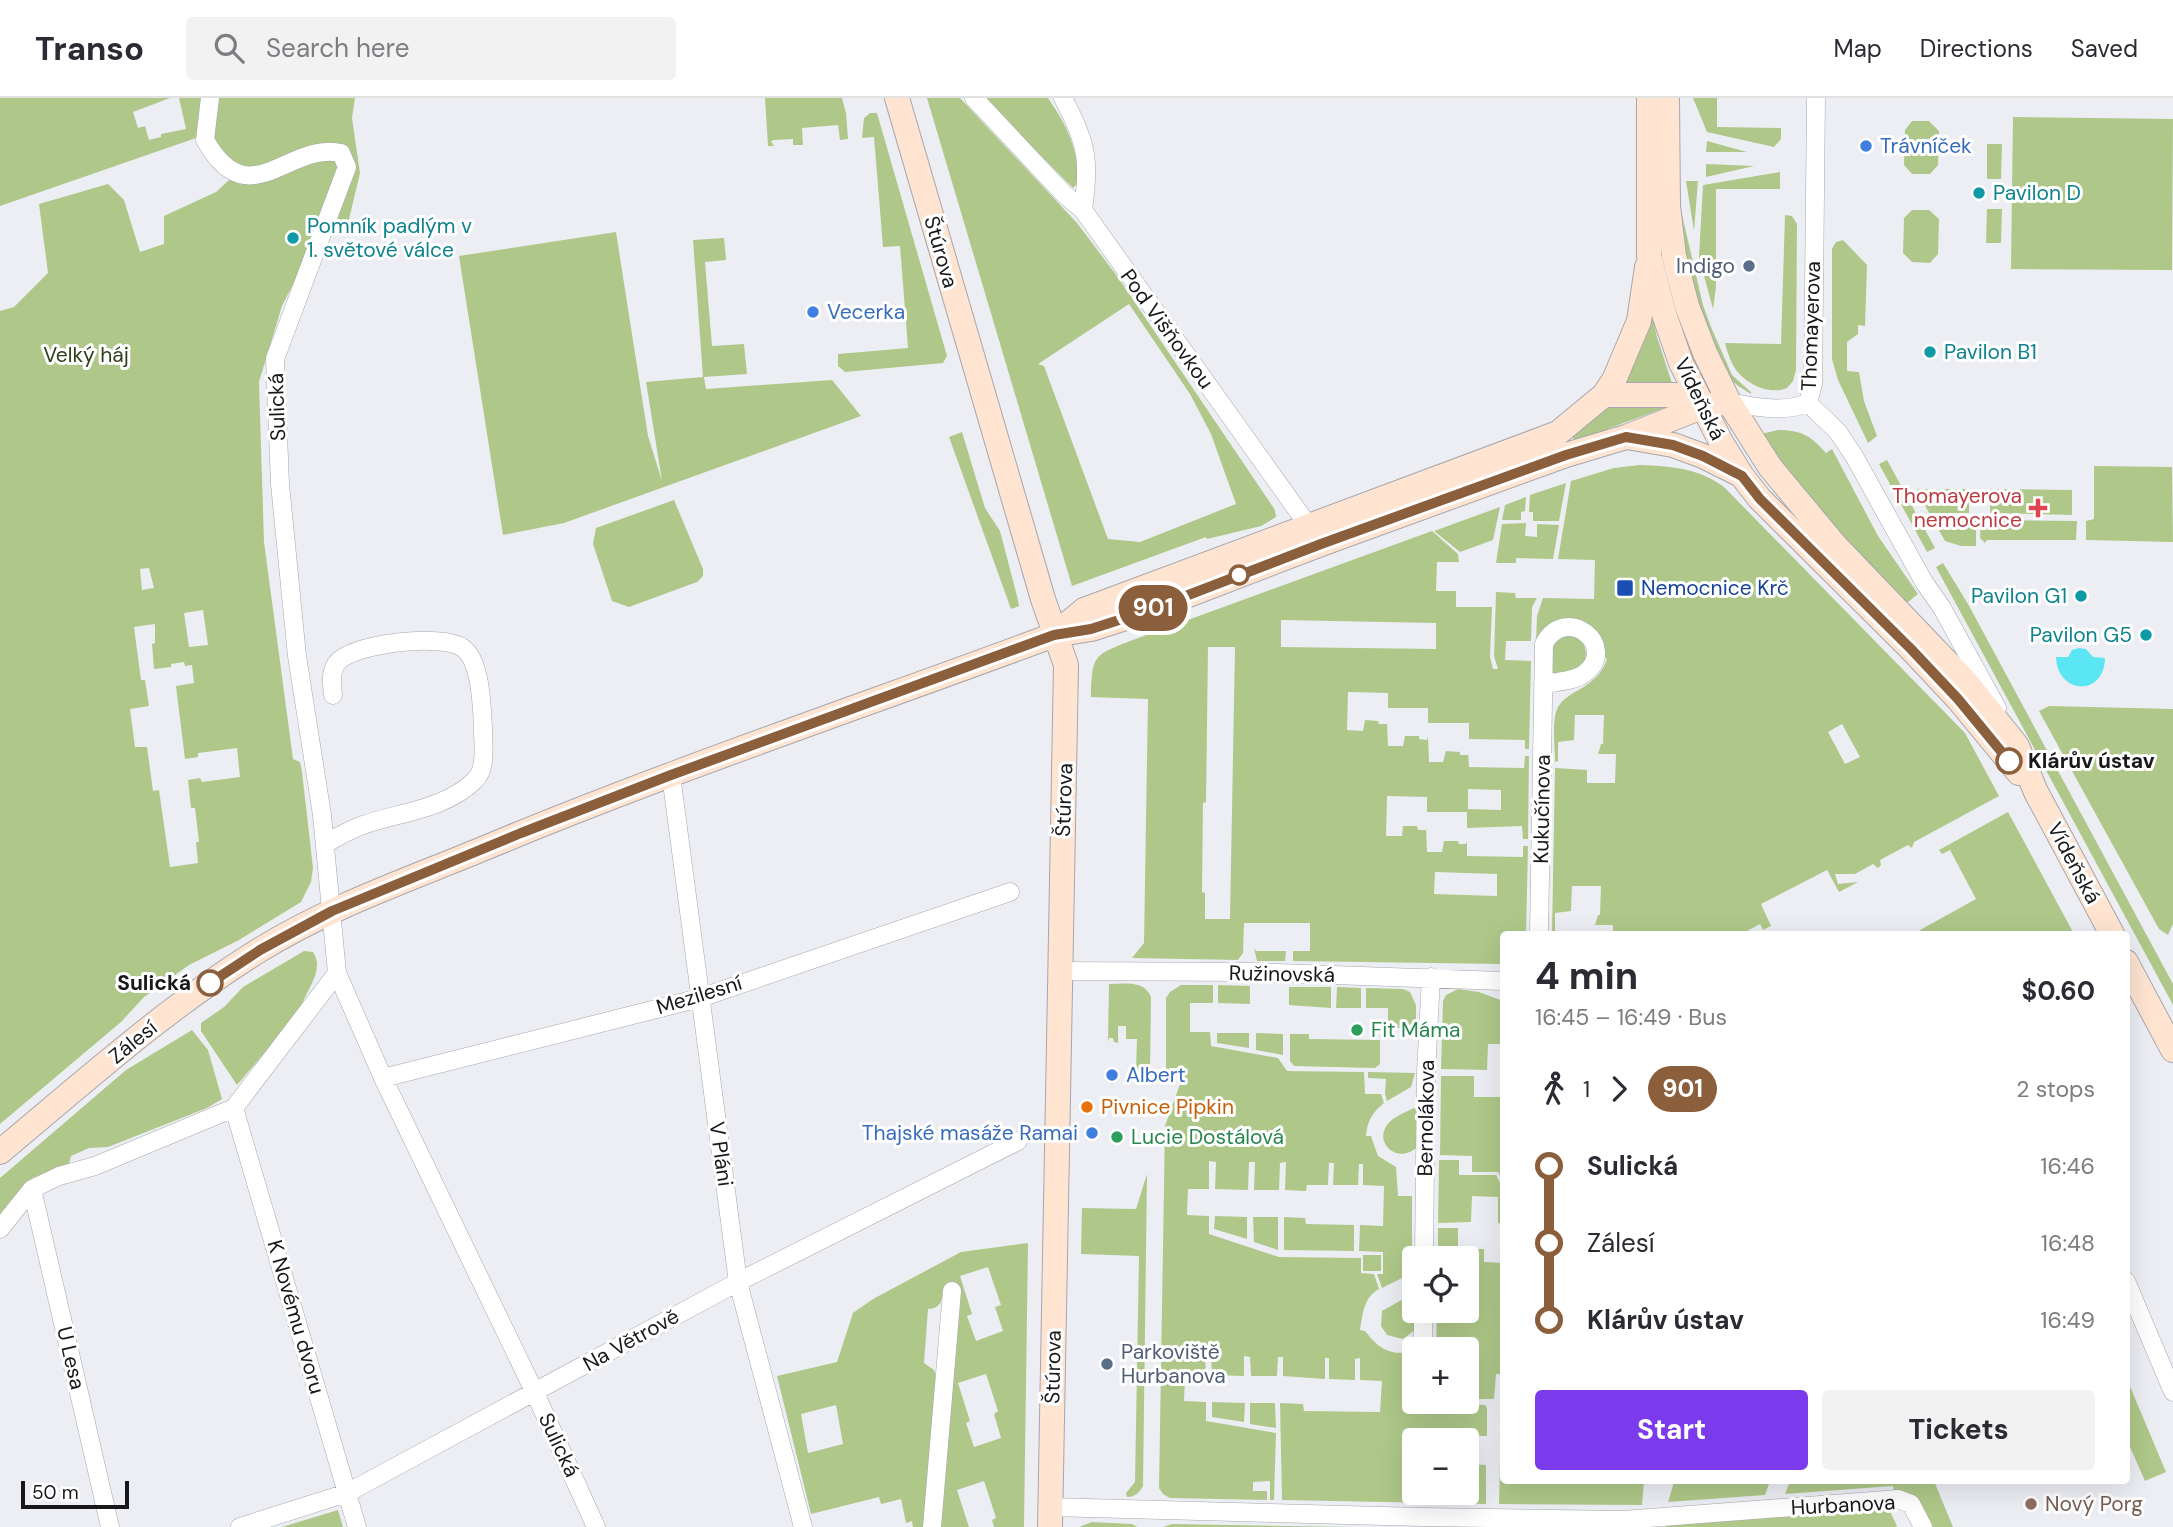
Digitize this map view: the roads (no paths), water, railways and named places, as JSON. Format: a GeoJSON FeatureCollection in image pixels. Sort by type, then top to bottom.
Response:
{"type":"FeatureCollection","features":[{"type":"Feature","properties":{"kind":"main road","name":"Štúrova"},"geometry":{"type":"LineString","coordinates":[[897,98],[1054,635],[1066,665],[1068,693],[1059,971],[1050,1517]]}},
{"type":"Feature","properties":{"kind":"main road","name":"Vídeňská"},"geometry":{"type":"LineString","coordinates":[[1649,98],[1649,256],[1681,363],[1721,442],[1760,499],[1958,699],[2039,798]]}},
{"type":"Feature","properties":{"kind":"main road","name":"Vídeňská"},"geometry":{"type":"LineString","coordinates":[[1667,98],[1668,206],[1674,256],[1687,306],[1705,353],[1729,402],[1770,467],[1833,544],[1966,682],[2017,746],[2039,798],[2110,931]]}},
{"type":"Feature","properties":{"kind":"main road","name":"Zálesí"},"geometry":{"type":"LineString","coordinates":[[0,1152],[186,999],[260,950],[332,911],[671,775],[1054,635],[1091,629],[1144,612],[1315,535],[1558,433],[1604,395],[1614,380],[1639,321],[1649,256]]}},
{"type":"Feature","properties":{"kind":"main road"},"geometry":{"type":"LineString","coordinates":[[1604,395],[1675,395],[1704,406],[1729,402]]}},
{"type":"Feature","properties":{"kind":"main road","name":"Zálesí"},"geometry":{"type":"LineString","coordinates":[[1315,535],[1626,437],[1704,406]]}},
{"type":"Feature","properties":{"kind":"main road"},"geometry":{"type":"LineString","coordinates":[[1626,437],[1673,445],[1703,456],[1742,476]]}},
{"type":"Feature","properties":{"kind":"main road"},"geometry":{"type":"LineString","coordinates":[[2130,979],[2173,1049]]}},
{"type":"Feature","properties":{"kind":"street","name":"Sulická"},"geometry":{"type":"LineString","coordinates":[[210,98],[205,141],[224,168],[243,176],[276,170],[326,150],[341,153],[347,167],[275,359],[280,484],[297,656],[325,844],[337,973],[383,1078],[535,1393],[596,1527]]}},
{"type":"Feature","properties":{"kind":"street","name":"Pod Višňovkou"},"geometry":{"type":"LineString","coordinates":[[974,98],[1064,194],[1083,210],[1315,535]]}},
{"type":"Feature","properties":{"kind":"street"},"geometry":{"type":"LineString","coordinates":[[1063,98],[1081,131],[1088,172],[1083,210]]}},
{"type":"Feature","properties":{"kind":"street","name":"Thomayerova"},"geometry":{"type":"LineString","coordinates":[[1816,98],[1812,384],[1808,402],[1838,432],[1854,456],[1924,582],[1948,618],[2017,746]]}},
{"type":"Feature","properties":{"kind":"street"},"geometry":{"type":"LineString","coordinates":[[1729,402],[1768,409],[1794,407],[1808,402]]}},
{"type":"Feature","properties":{"kind":"street"},"geometry":{"type":"LineString","coordinates":[[325,844],[362,825],[430,806],[461,793],[479,777],[484,754],[483,718],[476,665],[463,648],[443,640],[371,647],[353,652],[338,662],[332,674],[333,695]]}},
{"type":"Feature","properties":{"kind":"street","name":"Kukučínova"},"geometry":{"type":"LineString","coordinates":[[1539,931],[1544,684]]}},
{"type":"Feature","properties":{"kind":"street","name":"V Pláni"},"geometry":{"type":"LineString","coordinates":[[671,775],[738,1282],[803,1527]]}},
{"type":"Feature","properties":{"kind":"street","name":"Mezilesní"},"geometry":{"type":"LineString","coordinates":[[383,1078],[700,998],[1010,892]]}},
{"type":"Feature","properties":{"kind":"street","name":"Ružinovská"},"geometry":{"type":"LineString","coordinates":[[1059,971],[1251,972],[1500,981]]}},
{"type":"Feature","properties":{"kind":"street"},"geometry":{"type":"LineString","coordinates":[[0,1229],[32,1189],[234,1108],[337,973]]}},
{"type":"Feature","properties":{"kind":"street","name":"Bernolákova"},"geometry":{"type":"LineString","coordinates":[[1424,1246],[1426,1073],[1431,978]]}},
{"type":"Feature","properties":{"kind":"street","name":"K Novému dvoru"},"geometry":{"type":"LineString","coordinates":[[234,1108],[342,1495],[357,1527]]}},
{"type":"Feature","properties":{"kind":"street","name":"Na Větrově"},"geometry":{"type":"LineString","coordinates":[[240,1527],[342,1495],[738,1282],[1018,1141]]}},
{"type":"Feature","properties":{"kind":"street","name":"U Lesa"},"geometry":{"type":"LineString","coordinates":[[32,1189],[110,1527]]}},
{"type":"Feature","properties":{"kind":"street"},"geometry":{"type":"LineString","coordinates":[[2130,1290],[2173,1392]]}},
{"type":"Feature","properties":{"kind":"street"},"geometry":{"type":"LineString","coordinates":[[932,1527],[952,1291]]}},
{"type":"Feature","properties":{"kind":"street","name":"Hurbanova"},"geometry":{"type":"LineString","coordinates":[[1050,1517],[1422,1522],[1623,1520],[1898,1499],[1911,1504],[1923,1527]]}},
{"type":"Feature","properties":{"kind":"street","name":"Hurbanova"},"geometry":{"type":"LineString","coordinates":[[1623,1520],[1645,1527]]}},
{"type":"Feature","properties":{"kind":"water"},"geometry":{"type":"Polygon","coordinates":[[[2086,649],[2093,657],[2105,658],[2103,671],[2097,680],[2089,685],[2072,684],[2058,669],[2056,657],[2068,657],[2072,650],[2086,649]]]}},
{"type":"Feature","properties":{"kind":"place","name":"Trávníček"},"geometry":{"type":"Point","coordinates":[1866,146]}},
{"type":"Feature","properties":{"kind":"place","name":"Pavilon D"},"geometry":{"type":"Point","coordinates":[1979,193]}},
{"type":"Feature","properties":{"kind":"place","name":"Pomník padlým v 1. světové válce"},"geometry":{"type":"Point","coordinates":[293,238]}},
{"type":"Feature","properties":{"kind":"place","name":"Indigo"},"geometry":{"type":"Point","coordinates":[1749,266]}},
{"type":"Feature","properties":{"kind":"place","name":"Vecerka"},"geometry":{"type":"Point","coordinates":[813,312]}},
{"type":"Feature","properties":{"kind":"place","name":"Pavilon B1"},"geometry":{"type":"Point","coordinates":[1930,352]}},
{"type":"Feature","properties":{"kind":"place","name":"Thomayerova nemocnice"},"geometry":{"type":"Point","coordinates":[2038,508]}},
{"type":"Feature","properties":{"kind":"place","name":"Nemocnice Krč"},"geometry":{"type":"Point","coordinates":[1625,588]}},
{"type":"Feature","properties":{"kind":"place","name":"Pavilon G1"},"geometry":{"type":"Point","coordinates":[2081,596]}},
{"type":"Feature","properties":{"kind":"place","name":"Pavilon G5"},"geometry":{"type":"Point","coordinates":[2146,635]}},
{"type":"Feature","properties":{"kind":"place","name":"Klárův ústav"},"geometry":{"type":"Point","coordinates":[2009,761]}},
{"type":"Feature","properties":{"kind":"place","name":"Sulická"},"geometry":{"type":"Point","coordinates":[210,983]}},
{"type":"Feature","properties":{"kind":"place","name":"Fit Máma"},"geometry":{"type":"Point","coordinates":[1357,1030]}},
{"type":"Feature","properties":{"kind":"place","name":"Albert"},"geometry":{"type":"Point","coordinates":[1112,1075]}},
{"type":"Feature","properties":{"kind":"place","name":"Pivnice Pipkin"},"geometry":{"type":"Point","coordinates":[1087,1107]}},
{"type":"Feature","properties":{"kind":"place","name":"Thajské masáže Ramai"},"geometry":{"type":"Point","coordinates":[1092,1133]}},
{"type":"Feature","properties":{"kind":"place","name":"Lucie Dostálová"},"geometry":{"type":"Point","coordinates":[1117,1137]}},
{"type":"Feature","properties":{"kind":"place","name":"Parkoviště Hurbanova"},"geometry":{"type":"Point","coordinates":[1107,1364]}},
{"type":"Feature","properties":{"kind":"place","name":"Nový Porg"},"geometry":{"type":"Point","coordinates":[2031,1504]}},
{"type":"Feature","properties":{"kind":"park label","name":"Velký háj"},"geometry":{"type":"Point","coordinates":[86,355]}}]}
